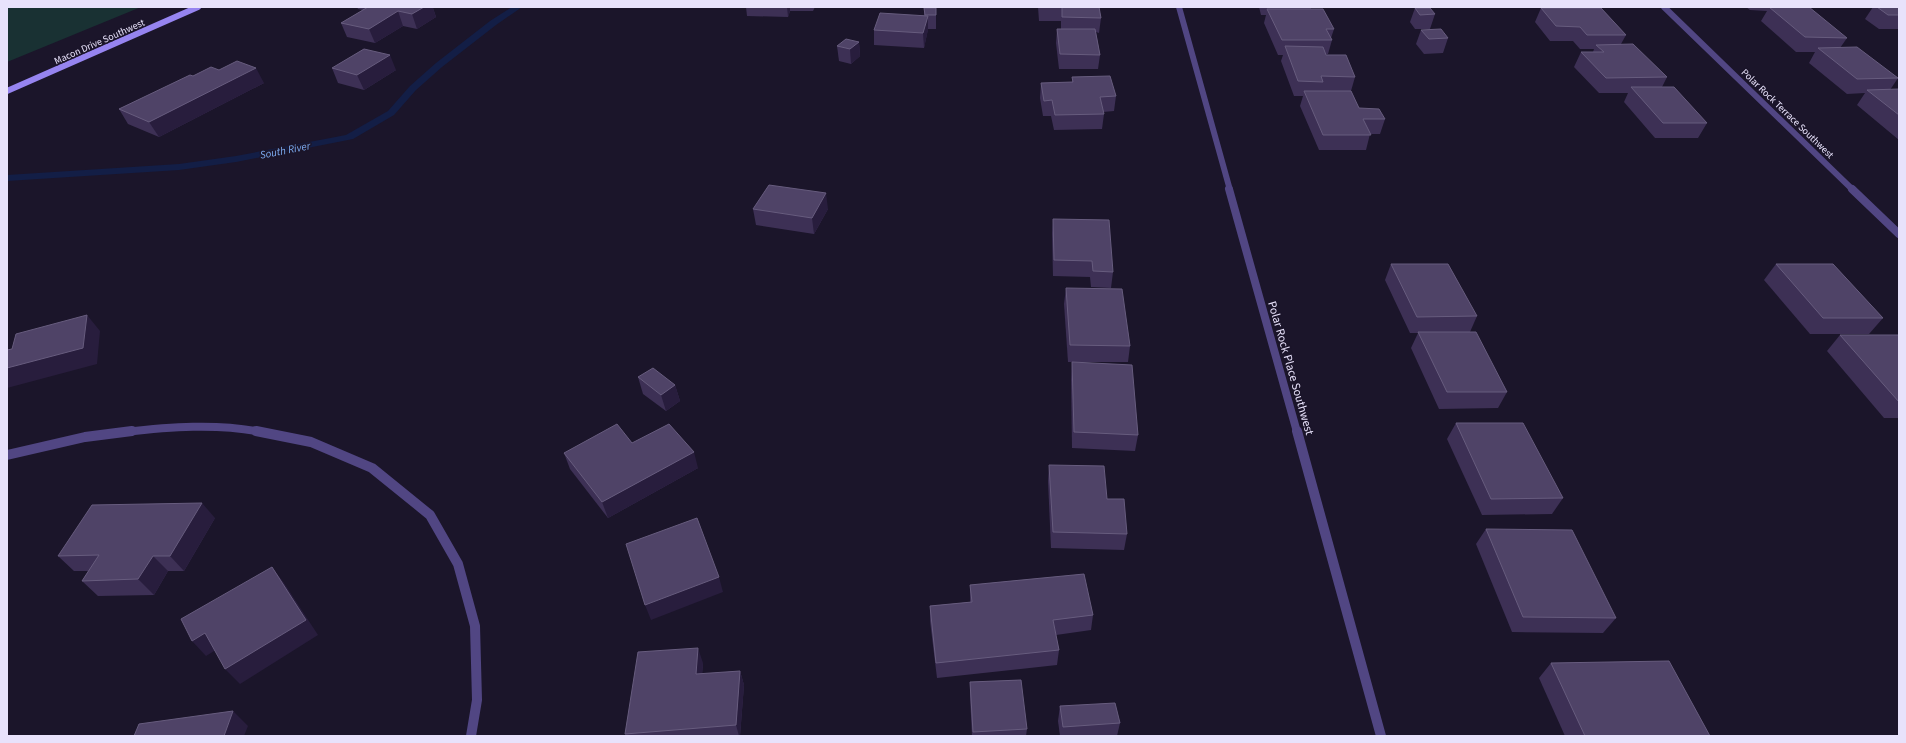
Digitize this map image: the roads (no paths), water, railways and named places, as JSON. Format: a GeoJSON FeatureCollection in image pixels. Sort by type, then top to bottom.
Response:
{"type":"FeatureCollection","features":[{"type":"Feature","properties":{"kind":"street","name":"Macon Drive Southwest"},"geometry":{"type":"LineString","coordinates":[[7,91],[198,7]]}},
{"type":"Feature","properties":{"kind":"street","name":"Polar Rock Place Southwest"},"geometry":{"type":"LineString","coordinates":[[1179,7],[1381,736]]}},
{"type":"Feature","properties":{"kind":"street","name":"Polar Rock Terrace Southwest"},"geometry":{"type":"LineString","coordinates":[[1664,7],[1899,234]]}},
{"type":"Feature","properties":{"kind":"street"},"geometry":{"type":"LineString","coordinates":[[7,455],[85,437],[158,428],[240,428],[311,442],[372,468],[430,515],[458,564],[475,626],[477,700],[471,736]]}},
{"type":"Feature","properties":{"kind":"waterway","name":"South River"},"geometry":{"type":"LineString","coordinates":[[7,178],[179,167],[236,159],[349,137],[391,113],[413,88],[439,65],[493,23],[518,7]]}}]}
